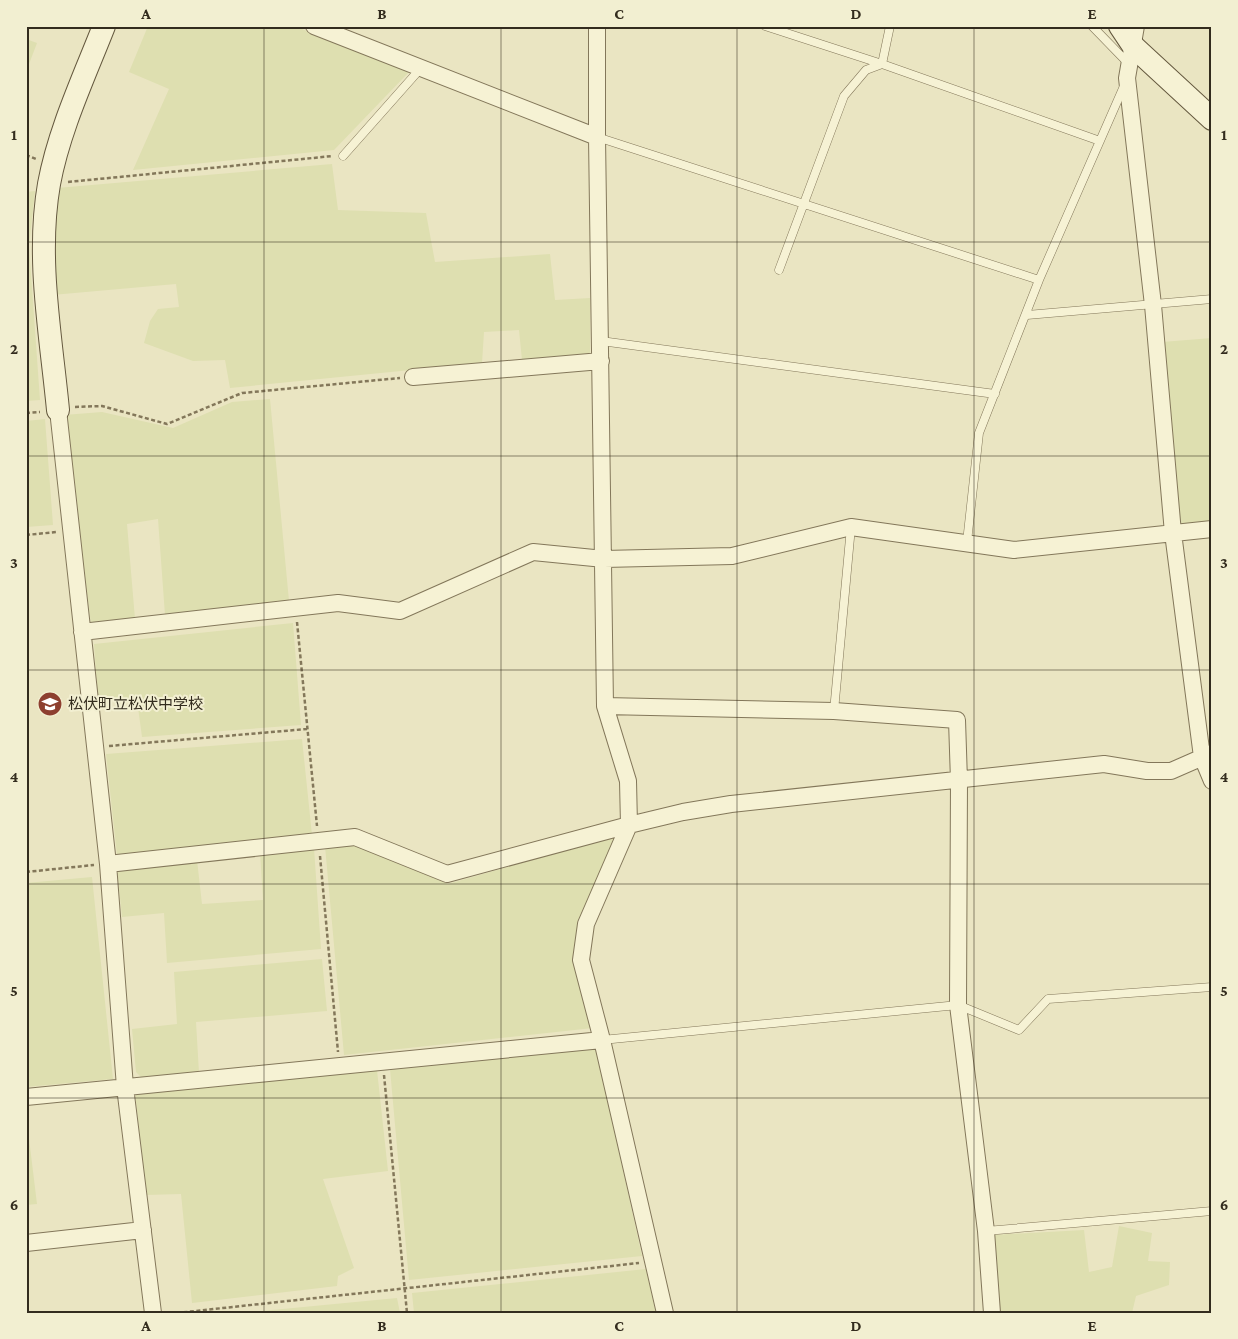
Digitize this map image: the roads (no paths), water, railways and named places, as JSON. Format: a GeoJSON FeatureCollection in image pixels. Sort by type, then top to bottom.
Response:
{"type":"FeatureCollection","features":[{"type":"Feature","properties":{"kind":"street"},"geometry":{"type":"LineString","coordinates":[[104,26],[64,131],[49,184],[45,210],[44,267],[108,864],[125,1087],[153,1313]]}},
{"type":"Feature","properties":{"kind":"street"},"geometry":{"type":"LineString","coordinates":[[314,26],[597,137]]}},
{"type":"Feature","properties":{"kind":"street"},"geometry":{"type":"LineString","coordinates":[[597,26],[605,706],[628,781],[629,825],[586,924],[581,960],[602,1040],[665,1313]]}},
{"type":"Feature","properties":{"kind":"street"},"geometry":{"type":"LineString","coordinates":[[1120,26],[1132,54],[1172,533],[1212,781]]}},
{"type":"Feature","properties":{"kind":"street"},"geometry":{"type":"LineString","coordinates":[[1132,54],[1212,119]]}},
{"type":"Feature","properties":{"kind":"street"},"geometry":{"type":"LineString","coordinates":[[413,377],[601,362]]}},
{"type":"Feature","properties":{"kind":"street"},"geometry":{"type":"LineString","coordinates":[[82,632],[338,603],[400,611],[534,552],[604,559],[732,556],[851,527],[1014,550],[1212,529]]}},
{"type":"Feature","properties":{"kind":"street"},"geometry":{"type":"LineString","coordinates":[[605,706],[834,711],[957,720],[959,781],[958,1005],[986,1230],[992,1313]]}},
{"type":"Feature","properties":{"kind":"street"},"geometry":{"type":"LineString","coordinates":[[108,864],[355,838],[447,874],[629,825],[683,812],[731,804],[1104,764],[1147,772],[1171,771],[1207,755]]}},
{"type":"Feature","properties":{"kind":"street"},"geometry":{"type":"LineString","coordinates":[[26,1097],[602,1040]]}},
{"type":"Feature","properties":{"kind":"street"},"geometry":{"type":"LineString","coordinates":[[26,1243],[143,1230]]}},
{"type":"Feature","properties":{"kind":"lane"},"geometry":{"type":"LineString","coordinates":[[764,26],[882,64],[1100,141]]}},
{"type":"Feature","properties":{"kind":"lane"},"geometry":{"type":"LineString","coordinates":[[882,64],[890,26]]}},
{"type":"Feature","properties":{"kind":"lane"},"geometry":{"type":"LineString","coordinates":[[967,542],[980,433],[1027,316],[1039,280],[1100,141],[1132,54],[1092,26]]}},
{"type":"Feature","properties":{"kind":"lane"},"geometry":{"type":"LineString","coordinates":[[779,270],[844,96],[866,70],[882,64]]}},
{"type":"Feature","properties":{"kind":"lane"},"geometry":{"type":"LineString","coordinates":[[343,156],[421,68]]}},
{"type":"Feature","properties":{"kind":"lane"},"geometry":{"type":"LineString","coordinates":[[597,137],[1039,280]]}},
{"type":"Feature","properties":{"kind":"lane"},"geometry":{"type":"LineString","coordinates":[[1027,316],[1212,299]]}},
{"type":"Feature","properties":{"kind":"lane"},"geometry":{"type":"LineString","coordinates":[[601,341],[995,394]]}},
{"type":"Feature","properties":{"kind":"lane"},"geometry":{"type":"LineString","coordinates":[[834,711],[851,527]]}},
{"type":"Feature","properties":{"kind":"lane"},"geometry":{"type":"LineString","coordinates":[[602,1040],[958,1005],[1019,1030],[1048,999],[1212,987]]}},
{"type":"Feature","properties":{"kind":"lane"},"geometry":{"type":"LineString","coordinates":[[986,1230],[1212,1211]]}},
{"type":"Feature","properties":{"kind":"place","name":"松伏町立松伏中学校"},"geometry":{"type":"Point","coordinates":[50,704]}}]}
